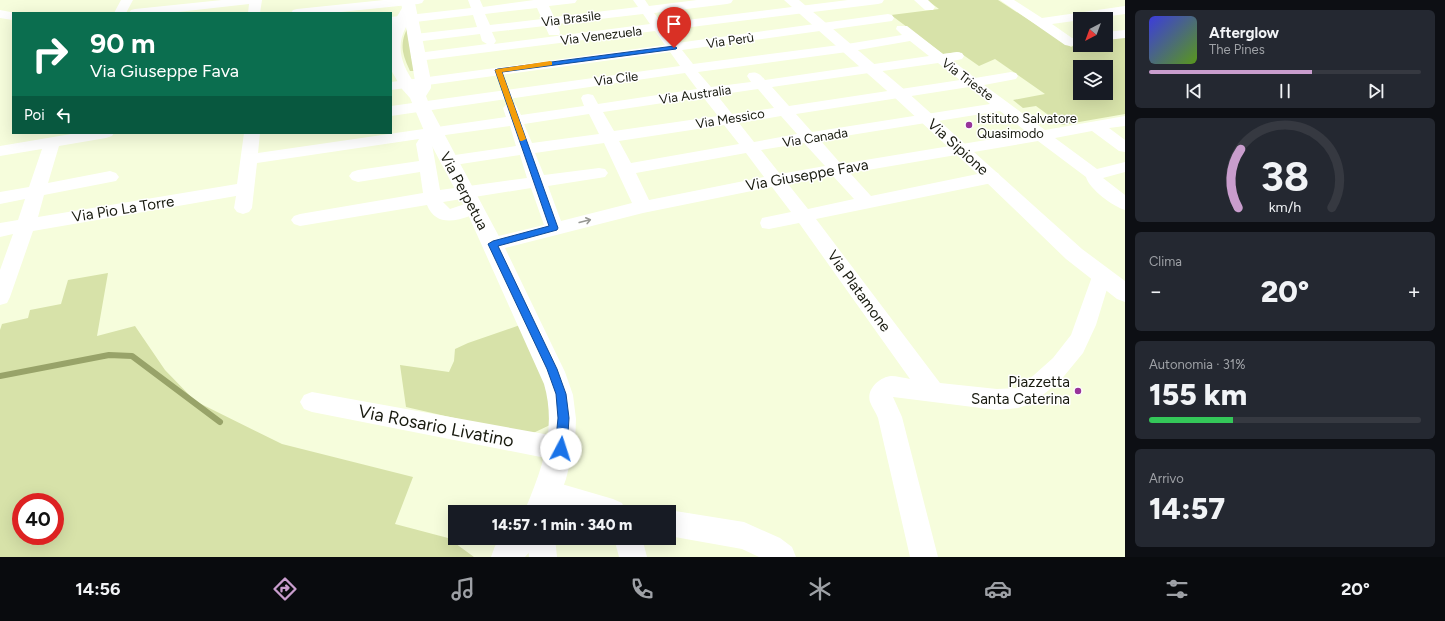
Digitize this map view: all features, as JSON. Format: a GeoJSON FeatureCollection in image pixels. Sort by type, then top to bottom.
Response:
{"type":"FeatureCollection","features":[{"type":"Feature","properties":{"kind":"street"},"geometry":{"type":"LineString","coordinates":[[121,12],[127,0]]}},
{"type":"Feature","properties":{"kind":"street"},"geometry":{"type":"LineString","coordinates":[[144,12],[256,0],[254,12]]}},
{"type":"Feature","properties":{"kind":"street"},"geometry":{"type":"LineString","coordinates":[[264,12],[265,0],[269,0]]}},
{"type":"Feature","properties":{"kind":"street"},"geometry":{"type":"LineString","coordinates":[[302,12],[350,3],[407,10],[571,0]]}},
{"type":"Feature","properties":{"kind":"street","name":"Via Brasile"},"geometry":{"type":"LineString","coordinates":[[415,38],[549,21],[642,5],[727,0]]}},
{"type":"Feature","properties":{"kind":"street","name":"Via Venezuela"},"geometry":{"type":"LineString","coordinates":[[418,57],[706,22],[797,5],[870,0]]}},
{"type":"Feature","properties":{"kind":"street","name":"Via Trieste"},"geometry":{"type":"LineString","coordinates":[[870,0],[888,18],[1094,175],[1096,182],[1125,204]]}},
{"type":"Feature","properties":{"kind":"street"},"geometry":{"type":"LineString","coordinates":[[1008,1],[1030,0]]}},
{"type":"Feature","properties":{"kind":"street"},"geometry":{"type":"LineString","coordinates":[[1008,1],[1040,22],[1073,40]]}},
{"type":"Feature","properties":{"kind":"street"},"geometry":{"type":"LineString","coordinates":[[542,2],[558,40],[607,137],[626,169],[643,207]]}},
{"type":"Feature","properties":{"kind":"street"},"geometry":{"type":"LineString","coordinates":[[688,2],[867,203]]}},
{"type":"Feature","properties":{"kind":"street"},"geometry":{"type":"LineString","coordinates":[[1094,3],[1110,12],[1125,10]]}},
{"type":"Feature","properties":{"kind":"street"},"geometry":{"type":"LineString","coordinates":[[476,5],[554,228]]}},
{"type":"Feature","properties":{"kind":"street","name":"Via Platamone"},"geometry":{"type":"LineString","coordinates":[[642,5],[689,69],[750,148],[777,180],[933,392]]}},
{"type":"Feature","properties":{"kind":"street","name":"Via Sipione"},"geometry":{"type":"LineString","coordinates":[[797,5],[962,149],[1074,254],[1125,293]]}},
{"type":"Feature","properties":{"kind":"street"},"geometry":{"type":"LineString","coordinates":[[407,10],[392,39],[393,54],[400,72],[417,91]]}},
{"type":"Feature","properties":{"kind":"street","name":"Via Perpetua"},"geometry":{"type":"LineString","coordinates":[[407,10],[415,38],[418,57],[417,91],[433,132],[438,163],[470,199],[552,369],[561,394],[564,418],[561,449],[543,503]]}},
{"type":"Feature","properties":{"kind":"street"},"geometry":{"type":"LineString","coordinates":[[0,14],[12,16]]}},
{"type":"Feature","properties":{"kind":"street"},"geometry":{"type":"LineString","coordinates":[[1113,14],[1125,20]]}},
{"type":"Feature","properties":{"kind":"street"},"geometry":{"type":"LineString","coordinates":[[1040,22],[1073,17]]}},
{"type":"Feature","properties":{"kind":"street","name":"Via Perù"},"geometry":{"type":"LineString","coordinates":[[417,91],[498,70],[674,48],[888,18]]}},
{"type":"Feature","properties":{"kind":"street"},"geometry":{"type":"LineString","coordinates":[[1113,35],[1125,34]]}},
{"type":"Feature","properties":{"kind":"street","name":"Via Cile"},"geometry":{"type":"LineString","coordinates":[[392,110],[417,91],[506,93],[847,48],[913,37]]}},
{"type":"Feature","properties":{"kind":"street","name":"Via Australia"},"geometry":{"type":"LineString","coordinates":[[249,158],[957,56]]}},
{"type":"Feature","properties":{"kind":"street","name":"Via Messico"},"geometry":{"type":"LineString","coordinates":[[358,176],[526,149],[900,94],[1011,76]]}},
{"type":"Feature","properties":{"kind":"street"},"geometry":{"type":"LineString","coordinates":[[392,86],[417,91]]}},
{"type":"Feature","properties":{"kind":"street","name":"Via Canada"},"geometry":{"type":"LineString","coordinates":[[626,169],[809,137],[1004,106]]}},
{"type":"Feature","properties":{"kind":"street","name":"Via Giuseppe Fava"},"geometry":{"type":"LineString","coordinates":[[493,244],[643,207],[777,180],[1125,122]]}},
{"type":"Feature","properties":{"kind":"street"},"geometry":{"type":"LineString","coordinates":[[1096,126],[1125,147]]}},
{"type":"Feature","properties":{"kind":"street"},"geometry":{"type":"LineString","coordinates":[[0,151],[100,134]]}},
{"type":"Feature","properties":{"kind":"street"},"geometry":{"type":"LineString","coordinates":[[243,208],[252,134]]}},
{"type":"Feature","properties":{"kind":"street"},"geometry":{"type":"LineString","coordinates":[[0,297],[26,225],[52,142]]}},
{"type":"Feature","properties":{"kind":"street"},"geometry":{"type":"LineString","coordinates":[[433,198],[438,163]]}},
{"type":"Feature","properties":{"kind":"street"},"geometry":{"type":"LineString","coordinates":[[1094,175],[1125,167]]}},
{"type":"Feature","properties":{"kind":"street"},"geometry":{"type":"LineString","coordinates":[[300,220],[433,198],[470,199],[537,182],[599,173]]}},
{"type":"Feature","properties":{"kind":"street"},"geometry":{"type":"LineString","coordinates":[[0,198],[110,177]]}},
{"type":"Feature","properties":{"kind":"street"},"geometry":{"type":"LineString","coordinates":[[769,223],[992,177]]}},
{"type":"Feature","properties":{"kind":"street","name":"Via Pio La Torre"},"geometry":{"type":"LineString","coordinates":[[0,230],[246,188]]}},
{"type":"Feature","properties":{"kind":"street"},"geometry":{"type":"LineString","coordinates":[[924,557],[890,417],[881,400],[882,392],[891,386],[994,400],[1020,398],[1043,384],[1079,341],[1101,276]]}},
{"type":"Feature","properties":{"kind":"street","name":"Via Rosario Livatino"},"geometry":{"type":"LineString","coordinates":[[312,402],[561,449]]}},
{"type":"Feature","properties":{"kind":"street"},"geometry":{"type":"LineString","coordinates":[[543,503],[559,505]]}},
{"type":"Feature","properties":{"kind":"street"},"geometry":{"type":"LineString","coordinates":[[676,524],[744,536],[770,548],[782,557]]}},
{"type":"Feature","properties":{"kind":"street"},"geometry":{"type":"LineString","coordinates":[[506,557],[515,545]]}},
{"type":"Feature","properties":{"kind":"street"},"geometry":{"type":"LineString","coordinates":[[542,545],[544,557]]}},
{"type":"Feature","properties":{"kind":"street"},"geometry":{"type":"LineString","coordinates":[[630,545],[633,557]]}},
{"type":"Feature","properties":{"kind":"green space"},"geometry":{"type":"Polygon","coordinates":[[[927,0],[998,0],[1071,47],[1073,46],[1073,52],[1113,52],[1113,39],[1125,37],[1125,114],[1062,125],[1036,106],[1023,108],[1013,100],[1045,94],[995,59],[979,66],[959,52],[943,54],[891,15],[939,9],[927,0]]]}},
{"type":"Feature","properties":{"kind":"green space"},"geometry":{"type":"Polygon","coordinates":[[[407,29],[414,71],[410,71],[405,60],[403,50],[403,40],[407,29]]]}},
{"type":"Feature","properties":{"kind":"green space"},"geometry":{"type":"Polygon","coordinates":[[[108,273],[97,336],[135,326],[165,370],[195,401],[282,444],[413,477],[395,524],[448,538],[448,545],[458,545],[474,557],[0,557],[0,330],[2,324],[28,318],[30,310],[61,304],[68,280],[108,273]]]}},
{"type":"Feature","properties":{"kind":"green space"},"geometry":{"type":"Polygon","coordinates":[[[520,325],[549,390],[550,425],[529,435],[406,407],[400,365],[449,372],[454,361],[455,349],[520,325]]]}},
{"type":"Feature","properties":{"kind":"waterway"},"geometry":{"type":"LineString","coordinates":[[0,376],[109,355],[132,356],[220,422]]}},
{"type":"Feature","properties":{"kind":"slow traffic"},"geometry":{"type":"LineString","coordinates":[[522,139],[498,70],[550,63]]}},
{"type":"Feature","properties":{"kind":"place","name":"Istituto Salvatore Quasimodo"},"geometry":{"type":"Point","coordinates":[969,125]}},
{"type":"Feature","properties":{"kind":"place","name":"Piazzetta Santa Caterina"},"geometry":{"type":"Point","coordinates":[1078,391]}},
{"type":"Feature","properties":{"kind":"route"},"geometry":{"type":"LineString","coordinates":[[561,449],[564,418],[561,394],[552,369],[493,244],[554,228],[498,70],[674,48]]}}]}
